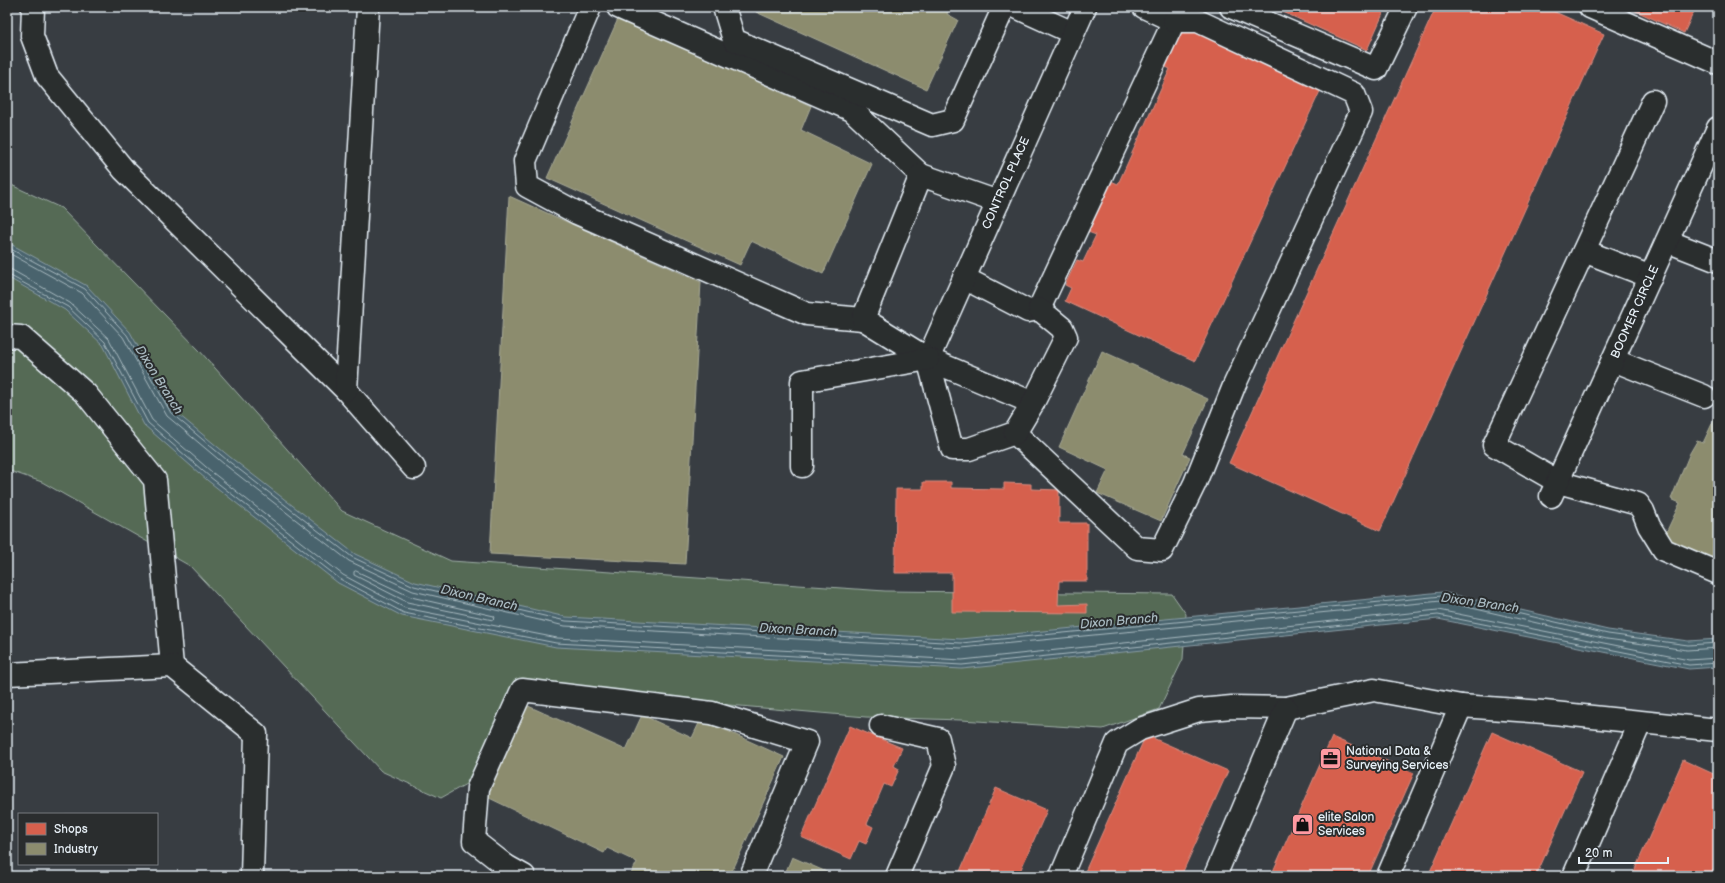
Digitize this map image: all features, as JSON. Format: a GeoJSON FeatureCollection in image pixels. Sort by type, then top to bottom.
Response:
{"type":"FeatureCollection","features":[{"type":"Feature","properties":{"kind":"street"},"geometry":{"type":"LineString","coordinates":[[33,7],[32,36],[47,76],[124,170],[346,390],[414,468]]}},
{"type":"Feature","properties":{"kind":"street"},"geometry":{"type":"LineString","coordinates":[[346,390],[368,7]]}},
{"type":"Feature","properties":{"kind":"street"},"geometry":{"type":"LineString","coordinates":[[590,7],[524,161],[527,186],[577,213],[807,314],[862,319],[928,359],[1033,403]]}},
{"type":"Feature","properties":{"kind":"street"},"geometry":{"type":"LineString","coordinates":[[618,7],[852,110],[921,175],[998,202]]}},
{"type":"Feature","properties":{"kind":"street"},"geometry":{"type":"LineString","coordinates":[[724,7],[734,40],[932,125],[953,120],[1004,7]]}},
{"type":"Feature","properties":{"kind":"street"},"geometry":{"type":"LineString","coordinates":[[1016,7],[1073,33]]}},
{"type":"Feature","properties":{"kind":"street","name":"CONTROL PLACE"},"geometry":{"type":"LineString","coordinates":[[928,359],[1085,7]]}},
{"type":"Feature","properties":{"kind":"street"},"geometry":{"type":"LineString","coordinates":[[1015,433],[1137,548],[1162,550],[1195,484],[1234,386],[1361,112],[1354,94],[1198,21],[1177,14],[1144,7]]}},
{"type":"Feature","properties":{"kind":"street"},"geometry":{"type":"LineString","coordinates":[[1231,7],[1376,69],[1406,7]]}},
{"type":"Feature","properties":{"kind":"street"},"geometry":{"type":"LineString","coordinates":[[1590,7],[1718,63]]}},
{"type":"Feature","properties":{"kind":"street"},"geometry":{"type":"LineString","coordinates":[[1039,309],[1177,14]]}},
{"type":"Feature","properties":{"kind":"street"},"geometry":{"type":"LineString","coordinates":[[1653,101],[1494,445],[1555,489],[1638,504],[1644,511],[1650,526],[1664,550],[1718,573]]}},
{"type":"Feature","properties":{"kind":"street","name":"BOOMER CIRCLE"},"geometry":{"type":"LineString","coordinates":[[1555,489],[1718,128]]}},
{"type":"Feature","properties":{"kind":"street"},"geometry":{"type":"LineString","coordinates":[[862,319],[921,175]]}},
{"type":"Feature","properties":{"kind":"street"},"geometry":{"type":"LineString","coordinates":[[1667,241],[1718,262]]}},
{"type":"Feature","properties":{"kind":"street"},"geometry":{"type":"LineString","coordinates":[[1584,251],[1651,277]]}},
{"type":"Feature","properties":{"kind":"street"},"geometry":{"type":"LineString","coordinates":[[928,359],[952,449],[969,449],[1015,433],[1033,403],[1066,337],[1062,328],[1039,309],[1028,311],[964,278]]}},
{"type":"Feature","properties":{"kind":"street"},"geometry":{"type":"LineString","coordinates":[[7,336],[21,337],[86,394],[155,480],[172,666]]}},
{"type":"Feature","properties":{"kind":"street"},"geometry":{"type":"LineString","coordinates":[[802,466],[802,381],[928,359]]}},
{"type":"Feature","properties":{"kind":"street"},"geometry":{"type":"LineString","coordinates":[[1613,360],[1704,396]]}},
{"type":"Feature","properties":{"kind":"street"},"geometry":{"type":"LineString","coordinates":[[7,674],[172,666],[256,734],[252,876]]}},
{"type":"Feature","properties":{"kind":"street"},"geometry":{"type":"LineString","coordinates":[[511,873],[474,841],[478,788],[522,690],[712,713],[807,742],[751,876]]}},
{"type":"Feature","properties":{"kind":"street"},"geometry":{"type":"LineString","coordinates":[[1061,876],[1117,743],[1140,729],[1199,710],[1232,707],[1286,708],[1374,690],[1461,706],[1544,712],[1718,730]]}},
{"type":"Feature","properties":{"kind":"street"},"geometry":{"type":"LineString","coordinates":[[1388,876],[1461,706]]}},
{"type":"Feature","properties":{"kind":"street"},"geometry":{"type":"LineString","coordinates":[[1215,876],[1286,708]]}},
{"type":"Feature","properties":{"kind":"street"},"geometry":{"type":"LineString","coordinates":[[1574,876],[1640,722]]}},
{"type":"Feature","properties":{"kind":"street"},"geometry":{"type":"LineString","coordinates":[[881,726],[938,739],[944,766],[897,876]]}},
{"type":"Feature","properties":{"kind":"shaded area"},"geometry":{"type":"Polygon","coordinates":[[[7,7],[1718,7],[1718,876],[7,876],[7,7]]]}},
{"type":"Feature","properties":{"kind":"green space"},"geometry":{"type":"Polygon","coordinates":[[[7,183],[61,208],[199,350],[342,511],[451,561],[885,591],[1172,594],[1186,614],[1183,659],[1159,709],[1103,729],[961,720],[866,717],[534,688],[503,711],[466,784],[441,798],[381,771],[190,566],[42,482],[7,470],[7,183]]]}},
{"type":"Feature","properties":{"kind":"water","name":"Dixon Branch"},"geometry":{"type":"Polygon","coordinates":[[[7,242],[87,286],[130,332],[173,410],[230,457],[355,554],[415,582],[566,617],[961,639],[1442,592],[1608,630],[1688,641],[1718,639],[1718,667],[1689,669],[1438,619],[962,669],[556,647],[402,616],[338,583],[207,480],[144,425],[103,345],[65,310],[7,277],[7,242]]]}},
{"type":"Feature","properties":{"kind":"building: Shops"},"geometry":{"type":"Polygon","coordinates":[[[1272,7],[1386,7],[1367,50],[1272,7]]]}},
{"type":"Feature","properties":{"kind":"building: Shops"},"geometry":{"type":"Polygon","coordinates":[[[1436,7],[1544,7],[1604,34],[1380,531],[1229,463],[1436,7]]]}},
{"type":"Feature","properties":{"kind":"building: Shops"},"geometry":{"type":"Polygon","coordinates":[[[1627,7],[1696,7],[1684,33],[1627,7]]]}},
{"type":"Feature","properties":{"kind":"building: Shops"},"geometry":{"type":"Polygon","coordinates":[[[1189,28],[1321,89],[1195,361],[1065,301],[1071,288],[1065,285],[1077,260],[1083,262],[1096,235],[1088,232],[1111,181],[1118,184],[1170,69],[1164,66],[1181,29],[1189,28]]]}},
{"type":"Feature","properties":{"kind":"building: Shops"},"geometry":{"type":"Polygon","coordinates":[[[923,482],[951,482],[951,488],[1004,489],[1004,483],[1031,484],[1031,489],[1059,490],[1059,523],[1087,523],[1087,581],[1059,581],[1058,605],[1087,604],[1087,613],[952,612],[952,573],[895,573],[896,489],[923,489],[923,482]]]}},
{"type":"Feature","properties":{"kind":"building: Shops"},"geometry":{"type":"Polygon","coordinates":[[[850,726],[902,748],[894,766],[899,769],[891,787],[884,784],[867,824],[873,827],[866,844],[859,841],[851,859],[801,837],[850,726]]]}},
{"type":"Feature","properties":{"kind":"building: Shops"},"geometry":{"type":"Polygon","coordinates":[[[1492,732],[1582,772],[1536,876],[1428,876],[1492,732]]]}},
{"type":"Feature","properties":{"kind":"building: Shops"},"geometry":{"type":"Polygon","coordinates":[[[1146,735],[1228,771],[1181,876],[1083,876],[1146,735]]]}},
{"type":"Feature","properties":{"kind":"building: Shops"},"geometry":{"type":"Polygon","coordinates":[[[1332,737],[1414,773],[1368,876],[1271,876],[1332,737]]]}},
{"type":"Feature","properties":{"kind":"building: Shops"},"geometry":{"type":"Polygon","coordinates":[[[1683,760],[1718,776],[1718,876],[1632,876],[1683,760]]]}},
{"type":"Feature","properties":{"kind":"building: Shops"},"geometry":{"type":"Polygon","coordinates":[[[996,788],[1047,810],[1018,876],[958,876],[996,788]]]}},
{"type":"Feature","properties":{"kind":"building: Industry"},"geometry":{"type":"Polygon","coordinates":[[[759,7],[950,7],[947,14],[958,20],[926,89],[756,12],[759,7]]]}},
{"type":"Feature","properties":{"kind":"building: Industry"},"geometry":{"type":"Polygon","coordinates":[[[618,19],[811,106],[801,130],[872,164],[823,274],[751,241],[740,265],[547,178],[618,19]]]}},
{"type":"Feature","properties":{"kind":"building: Industry"},"geometry":{"type":"Polygon","coordinates":[[[509,196],[701,282],[685,564],[490,554],[509,196]]]}},
{"type":"Feature","properties":{"kind":"building: Industry"},"geometry":{"type":"Polygon","coordinates":[[[1102,351],[1208,399],[1183,454],[1190,457],[1161,521],[1097,493],[1108,470],[1059,447],[1102,351]]]}},
{"type":"Feature","properties":{"kind":"building: Industry"},"geometry":{"type":"Polygon","coordinates":[[[1718,411],[1718,564],[1663,539],[1680,503],[1671,499],[1690,453],[1697,441],[1703,443],[1718,411]]]}},
{"type":"Feature","properties":{"kind":"building: Industry"},"geometry":{"type":"Polygon","coordinates":[[[526,705],[626,750],[642,715],[692,738],[701,719],[784,757],[730,876],[630,876],[637,862],[607,848],[604,853],[485,796],[526,705]]]}},
{"type":"Feature","properties":{"kind":"building: Industry"},"geometry":{"type":"Polygon","coordinates":[[[792,857],[836,876],[784,876],[792,857]]]}},
{"type":"Feature","properties":{"kind":"place","name":"National Data & Surveying Services"},"geometry":{"type":"Point","coordinates":[1331,758]}},
{"type":"Feature","properties":{"kind":"place","name":"elite Salon Services"},"geometry":{"type":"Point","coordinates":[1302,824]}}]}
